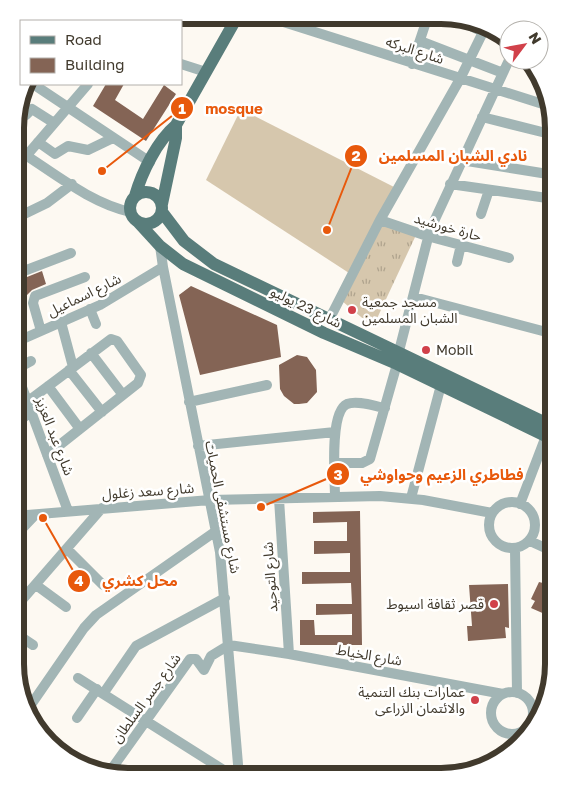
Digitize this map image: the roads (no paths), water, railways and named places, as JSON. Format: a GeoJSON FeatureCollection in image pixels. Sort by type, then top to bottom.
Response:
{"type":"FeatureCollection","features":[{"type":"Feature","properties":{"kind":"main road"},"geometry":{"type":"LineString","coordinates":[[176,125],[176,138],[162,208],[152,223],[135,217],[130,203],[166,134],[176,125],[233,24]]}},
{"type":"Feature","properties":{"kind":"main road"},"geometry":{"type":"LineString","coordinates":[[135,196],[143,192],[153,193],[162,208]]}},
{"type":"Feature","properties":{"kind":"main road","name":"شارع 23 يوليو"},"geometry":{"type":"LineString","coordinates":[[162,208],[176,232],[202,256],[329,320],[398,358],[441,385],[545,428]]}},
{"type":"Feature","properties":{"kind":"main road","name":"شارع 23 يوليو"},"geometry":{"type":"LineString","coordinates":[[135,217],[160,246],[193,269],[324,334],[398,358],[545,428]]}},
{"type":"Feature","properties":{"kind":"main road"},"geometry":{"type":"LineString","coordinates":[[160,246],[176,232]]}},
{"type":"Feature","properties":{"kind":"main road"},"geometry":{"type":"LineString","coordinates":[[193,269],[202,256]]}},
{"type":"Feature","properties":{"kind":"street","name":"شارع البركه"},"geometry":{"type":"LineString","coordinates":[[292,24],[412,64],[542,104]]}},
{"type":"Feature","properties":{"kind":"street"},"geometry":{"type":"LineString","coordinates":[[412,64],[425,24]]}},
{"type":"Feature","properties":{"kind":"street"},"geometry":{"type":"LineString","coordinates":[[329,320],[380,220],[460,79],[483,33]]}},
{"type":"Feature","properties":{"kind":"street"},"geometry":{"type":"LineString","coordinates":[[420,41],[503,73]]}},
{"type":"Feature","properties":{"kind":"street"},"geometry":{"type":"LineString","coordinates":[[182,64],[206,72]]}},
{"type":"Feature","properties":{"kind":"street"},"geometry":{"type":"LineString","coordinates":[[335,463],[368,461],[385,408],[414,297],[427,236],[504,70]]}},
{"type":"Feature","properties":{"kind":"street"},"geometry":{"type":"LineString","coordinates":[[34,85],[66,108],[150,162]]}},
{"type":"Feature","properties":{"kind":"street"},"geometry":{"type":"LineString","coordinates":[[27,155],[87,85]]}},
{"type":"Feature","properties":{"kind":"street"},"geometry":{"type":"LineString","coordinates":[[25,114],[32,109],[54,123]]}},
{"type":"Feature","properties":{"kind":"street"},"geometry":{"type":"LineString","coordinates":[[482,117],[545,133]]}},
{"type":"Feature","properties":{"kind":"street"},"geometry":{"type":"LineString","coordinates":[[38,142],[55,154],[68,146],[88,150],[113,138]]}},
{"type":"Feature","properties":{"kind":"street"},"geometry":{"type":"LineString","coordinates":[[24,153],[106,204],[135,217]]}},
{"type":"Feature","properties":{"kind":"street"},"geometry":{"type":"LineString","coordinates":[[461,160],[545,174]]}},
{"type":"Feature","properties":{"kind":"street"},"geometry":{"type":"LineString","coordinates":[[24,214],[40,207],[72,184]]}},
{"type":"Feature","properties":{"kind":"street"},"geometry":{"type":"LineString","coordinates":[[450,184],[545,198]]}},
{"type":"Feature","properties":{"kind":"street"},"geometry":{"type":"LineString","coordinates":[[481,214],[489,190]]}},
{"type":"Feature","properties":{"kind":"street","name":"حارة خورشيد"},"geometry":{"type":"LineString","coordinates":[[380,220],[427,236],[510,258]]}},
{"type":"Feature","properties":{"kind":"street"},"geometry":{"type":"LineString","coordinates":[[457,262],[461,245]]}},
{"type":"Feature","properties":{"kind":"street","name":"شارع مستشفى الحميات"},"geometry":{"type":"LineString","coordinates":[[160,246],[189,402],[216,531],[225,598],[237,768]]}},
{"type":"Feature","properties":{"kind":"street"},"geometry":{"type":"LineString","coordinates":[[24,271],[71,253]]}},
{"type":"Feature","properties":{"kind":"street","name":"شارع اسماعيل"},"geometry":{"type":"LineString","coordinates":[[24,339],[90,309],[163,268]]}},
{"type":"Feature","properties":{"kind":"street"},"geometry":{"type":"LineString","coordinates":[[42,331],[33,303],[35,296],[85,277]]}},
{"type":"Feature","properties":{"kind":"street"},"geometry":{"type":"LineString","coordinates":[[414,297],[545,332]]}},
{"type":"Feature","properties":{"kind":"street"},"geometry":{"type":"LineString","coordinates":[[90,309],[96,324]]}},
{"type":"Feature","properties":{"kind":"street"},"geometry":{"type":"LineString","coordinates":[[61,322],[71,369],[102,412]]}},
{"type":"Feature","properties":{"kind":"street"},"geometry":{"type":"LineString","coordinates":[[24,414],[48,386],[109,340],[115,340],[140,373],[140,381],[47,455]]}},
{"type":"Feature","properties":{"kind":"street"},"geometry":{"type":"LineString","coordinates":[[91,354],[123,395]]}},
{"type":"Feature","properties":{"kind":"street"},"geometry":{"type":"LineString","coordinates":[[24,365],[31,361]]}},
{"type":"Feature","properties":{"kind":"street"},"geometry":{"type":"LineString","coordinates":[[189,402],[267,385]]}},
{"type":"Feature","properties":{"kind":"street"},"geometry":{"type":"LineString","coordinates":[[411,498],[441,385]]}},
{"type":"Feature","properties":{"kind":"street"},"geometry":{"type":"LineString","coordinates":[[48,386],[80,429]]}},
{"type":"Feature","properties":{"kind":"street","name":"شارع عبد العزيز"},"geometry":{"type":"LineString","coordinates":[[24,393],[68,511]]}},
{"type":"Feature","properties":{"kind":"street"},"geometry":{"type":"LineString","coordinates":[[335,497],[335,432],[338,413],[348,403],[385,408]]}},
{"type":"Feature","properties":{"kind":"street"},"geometry":{"type":"LineString","coordinates":[[198,446],[335,432]]}},
{"type":"Feature","properties":{"kind":"street"},"geometry":{"type":"LineString","coordinates":[[520,504],[545,447]]}},
{"type":"Feature","properties":{"kind":"street","name":"شارع سعد زغلول"},"geometry":{"type":"LineString","coordinates":[[24,516],[210,500],[335,497],[411,498],[492,513]]}},
{"type":"Feature","properties":{"kind":"street","name":"شارع التوحيد"},"geometry":{"type":"LineString","coordinates":[[279,499],[289,654]]}},
{"type":"Feature","properties":{"kind":"street"},"geometry":{"type":"LineString","coordinates":[[508,502],[520,504],[534,517],[535,529],[530,541],[515,548],[501,546],[491,534],[490,520],[492,513],[496,508],[508,502]]}},
{"type":"Feature","properties":{"kind":"street"},"geometry":{"type":"LineString","coordinates":[[24,598],[102,508]]}},
{"type":"Feature","properties":{"kind":"street"},"geometry":{"type":"LineString","coordinates":[[24,527],[35,515]]}},
{"type":"Feature","properties":{"kind":"street"},"geometry":{"type":"LineString","coordinates":[[32,703],[84,628],[96,614],[216,531]]}},
{"type":"Feature","properties":{"kind":"street"},"geometry":{"type":"LineString","coordinates":[[530,541],[545,548]]}},
{"type":"Feature","properties":{"kind":"street"},"geometry":{"type":"LineString","coordinates":[[67,548],[103,585]]}},
{"type":"Feature","properties":{"kind":"street"},"geometry":{"type":"LineString","coordinates":[[515,548],[517,693]]}},
{"type":"Feature","properties":{"kind":"street"},"geometry":{"type":"LineString","coordinates":[[36,585],[66,607]]}},
{"type":"Feature","properties":{"kind":"street"},"geometry":{"type":"LineString","coordinates":[[77,718],[136,646],[225,598]]}},
{"type":"Feature","properties":{"kind":"street"},"geometry":{"type":"LineString","coordinates":[[24,638],[33,645]]}},
{"type":"Feature","properties":{"kind":"street","name":"شارع الخياط"},"geometry":{"type":"LineString","coordinates":[[229,646],[289,654],[503,694]]}},
{"type":"Feature","properties":{"kind":"street","name":"شارع جسر السلطان"},"geometry":{"type":"LineString","coordinates":[[113,767],[190,659],[195,658],[202,669],[205,669],[211,656],[229,646]]}},
{"type":"Feature","properties":{"kind":"street"},"geometry":{"type":"LineString","coordinates":[[78,678],[225,768]]}},
{"type":"Feature","properties":{"kind":"street"},"geometry":{"type":"LineString","coordinates":[[521,731],[515,734],[503,733],[491,719],[491,707],[494,702],[503,694],[517,693],[530,703],[533,711]]}},
{"type":"Feature","properties":{"kind":"street"},"geometry":{"type":"LineString","coordinates":[[514,738],[515,734]]}},
{"type":"Feature","properties":{"kind":"place","name":"mosque"},"geometry":{"type":"Point","coordinates":[102,171]}},
{"type":"Feature","properties":{"kind":"place","name":"نادي الشبان المسلمين"},"geometry":{"type":"Point","coordinates":[327,230]}},
{"type":"Feature","properties":{"kind":"place","name":"مسجد جمعية الشبان المسلمين"},"geometry":{"type":"Point","coordinates":[352,310]}},
{"type":"Feature","properties":{"kind":"place","name":"Mobil"},"geometry":{"type":"Point","coordinates":[426,350]}},
{"type":"Feature","properties":{"kind":"place","name":"فطاطري الزعيم وحواوشي"},"geometry":{"type":"Point","coordinates":[261,507]}},
{"type":"Feature","properties":{"kind":"place","name":"محل كشري"},"geometry":{"type":"Point","coordinates":[43,518]}},
{"type":"Feature","properties":{"kind":"place","name":"قصر ثقافة اسيوط"},"geometry":{"type":"Point","coordinates":[494,604]}},
{"type":"Feature","properties":{"kind":"place","name":"عمارات بنك التنمية والائتمان الزراعى"},"geometry":{"type":"Point","coordinates":[475,700]}}]}
